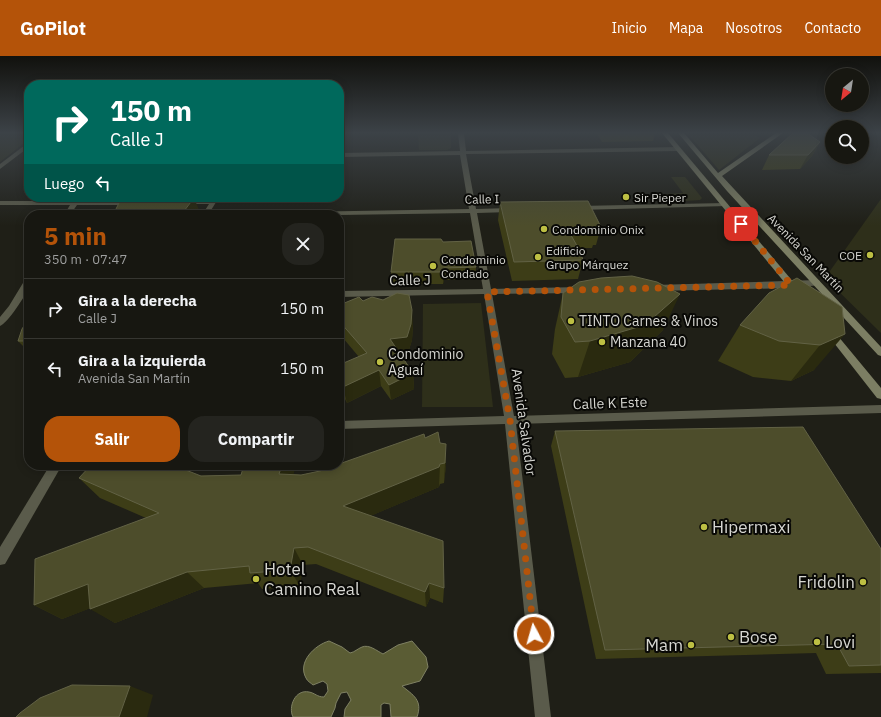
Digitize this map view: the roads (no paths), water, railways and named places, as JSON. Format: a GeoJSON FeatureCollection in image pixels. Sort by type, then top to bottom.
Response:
{"type":"FeatureCollection","features":[{"type":"Feature","properties":{"kind":"main road"},"geometry":{"type":"LineString","coordinates":[[691,164],[707,164]]}},
{"type":"Feature","properties":{"kind":"main road","name":"Avenida San Martín"},"geometry":{"type":"LineString","coordinates":[[691,164],[801,297]]}},
{"type":"Feature","properties":{"kind":"main road","name":"Avenida San Martín"},"geometry":{"type":"LineString","coordinates":[[707,164],[761,224],[842,308],[881,353]]}},
{"type":"Feature","properties":{"kind":"main road"},"geometry":{"type":"LineString","coordinates":[[718,176],[736,164]]}},
{"type":"Feature","properties":{"kind":"main road"},"geometry":{"type":"LineString","coordinates":[[741,224],[761,224]]}},
{"type":"Feature","properties":{"kind":"main road"},"geometry":{"type":"LineString","coordinates":[[826,328],[881,395]]}},
{"type":"Feature","properties":{"kind":"street","name":"Avenida Salvador"},"geometry":{"type":"LineString","coordinates":[[465,164],[510,420],[543,717]]}},
{"type":"Feature","properties":{"kind":"street"},"geometry":{"type":"LineString","coordinates":[[0,203],[25,202]]}},
{"type":"Feature","properties":{"kind":"street"},"geometry":{"type":"LineString","coordinates":[[116,202],[136,203]]}},
{"type":"Feature","properties":{"kind":"street"},"geometry":{"type":"LineString","coordinates":[[569,209],[725,205]]}},
{"type":"Feature","properties":{"kind":"street","name":"Calle I"},"geometry":{"type":"LineString","coordinates":[[344,213],[521,210]]}},
{"type":"Feature","properties":{"kind":"street"},"geometry":{"type":"LineString","coordinates":[[645,288],[791,285],[817,283]]}},
{"type":"Feature","properties":{"kind":"street"},"geometry":{"type":"LineString","coordinates":[[0,323],[12,308],[24,288]]}},
{"type":"Feature","properties":{"kind":"street","name":"Calle J"},"geometry":{"type":"LineString","coordinates":[[344,294],[590,290]]}},
{"type":"Feature","properties":{"kind":"street","name":"Calle K Este"},"geometry":{"type":"LineString","coordinates":[[344,425],[881,409]]}},
{"type":"Feature","properties":{"kind":"street"},"geometry":{"type":"LineString","coordinates":[[0,559],[53,470]]}},
{"type":"Feature","properties":{"kind":"place","name":"Sir Pieper"},"geometry":{"type":"Point","coordinates":[626,197]}},
{"type":"Feature","properties":{"kind":"place","name":"Condominio Onix"},"geometry":{"type":"Point","coordinates":[544,229]}},
{"type":"Feature","properties":{"kind":"place","name":"COE"},"geometry":{"type":"Point","coordinates":[870,255]}},
{"type":"Feature","properties":{"kind":"place","name":"Edificio Grupo Márquez"},"geometry":{"type":"Point","coordinates":[538,257]}},
{"type":"Feature","properties":{"kind":"place","name":"Condominio Condado"},"geometry":{"type":"Point","coordinates":[433,266]}},
{"type":"Feature","properties":{"kind":"place","name":"TINTO Carnes & Vinos"},"geometry":{"type":"Point","coordinates":[571,321]}},
{"type":"Feature","properties":{"kind":"place","name":"Manzana 40"},"geometry":{"type":"Point","coordinates":[602,342]}},
{"type":"Feature","properties":{"kind":"place","name":"Condominio Aguaí"},"geometry":{"type":"Point","coordinates":[380,362]}},
{"type":"Feature","properties":{"kind":"place","name":"Hipermaxi"},"geometry":{"type":"Point","coordinates":[704,527]}},
{"type":"Feature","properties":{"kind":"place","name":"Hotel Camino Real"},"geometry":{"type":"Point","coordinates":[256,579]}},
{"type":"Feature","properties":{"kind":"place","name":"Fridolin"},"geometry":{"type":"Point","coordinates":[863,582]}},
{"type":"Feature","properties":{"kind":"place","name":"Bose"},"geometry":{"type":"Point","coordinates":[731,637]}},
{"type":"Feature","properties":{"kind":"place","name":"Lovi"},"geometry":{"type":"Point","coordinates":[817,642]}},
{"type":"Feature","properties":{"kind":"place","name":"Mam"},"geometry":{"type":"Point","coordinates":[691,645]}}]}
